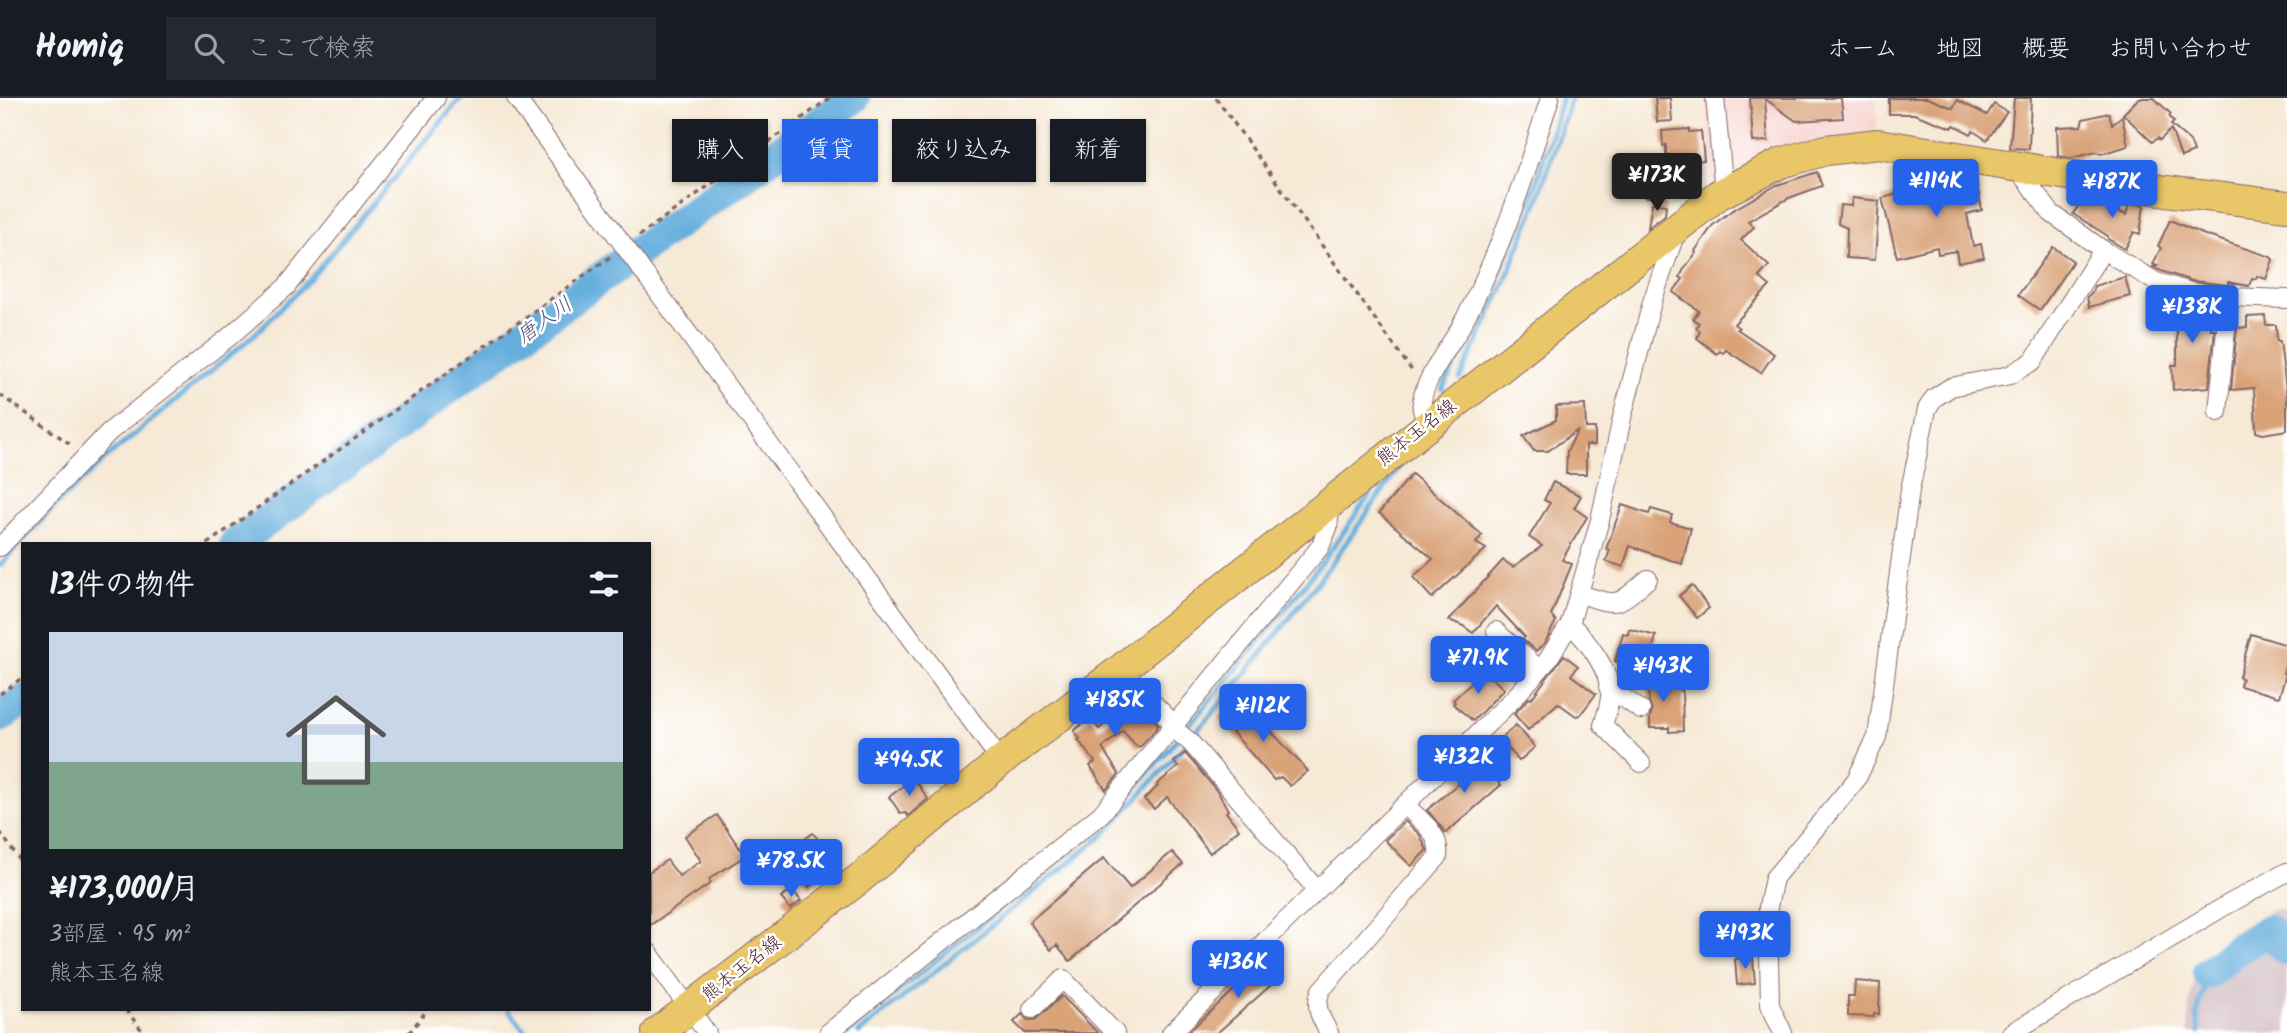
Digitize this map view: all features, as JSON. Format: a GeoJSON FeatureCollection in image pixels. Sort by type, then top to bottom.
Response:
{"type":"FeatureCollection","features":[{"type":"Feature","properties":{"kind":"main road","name":"熊本玉名線"},"geometry":{"type":"LineString","coordinates":[[657,1033],[859,879],[1001,761],[1679,226],[1724,192],[1781,163],[1826,150],[1878,144],[2166,191],[2287,206]]}},
{"type":"Feature","properties":{"kind":"street"},"geometry":{"type":"LineString","coordinates":[[0,547],[109,432],[229,337],[286,287],[436,98]]}},
{"type":"Feature","properties":{"kind":"street"},"geometry":{"type":"LineString","coordinates":[[516,98],[1001,761]]}},
{"type":"Feature","properties":{"kind":"street"},"geometry":{"type":"LineString","coordinates":[[1429,424],[1422,410],[1425,388],[1461,326],[1499,244],[1520,192],[1550,98]]}},
{"type":"Feature","properties":{"kind":"street"},"geometry":{"type":"LineString","coordinates":[[1715,98],[1724,192]]}},
{"type":"Feature","properties":{"kind":"street"},"geometry":{"type":"LineString","coordinates":[[2016,167],[2051,213],[2103,250],[2156,282],[2190,292],[2229,298],[2287,299]]}},
{"type":"Feature","properties":{"kind":"street"},"geometry":{"type":"LineString","coordinates":[[1171,1033],[1547,662],[1570,624],[1580,594],[1652,302],[1679,226]]}},
{"type":"Feature","properties":{"kind":"street"},"geometry":{"type":"LineString","coordinates":[[1783,1033],[1770,1005],[1768,907],[1774,878],[1856,780],[1877,737],[1910,490],[1927,409],[1934,398],[1951,387],[2010,375],[2033,361],[2103,250]]}},
{"type":"Feature","properties":{"kind":"street"},"geometry":{"type":"LineString","coordinates":[[2218,412],[2229,298]]}},
{"type":"Feature","properties":{"kind":"street"},"geometry":{"type":"LineString","coordinates":[[828,1033],[1101,814],[1179,731],[1320,547],[1328,528],[1331,500]]}},
{"type":"Feature","properties":{"kind":"street"},"geometry":{"type":"LineString","coordinates":[[1580,594],[1607,603],[1621,602],[1648,579]]}},
{"type":"Feature","properties":{"kind":"street"},"geometry":{"type":"LineString","coordinates":[[1570,624],[1586,640],[1603,668],[1611,695],[1603,725],[1641,763]]}},
{"type":"Feature","properties":{"kind":"street"},"geometry":{"type":"LineString","coordinates":[[1496,631],[1539,670]]}},
{"type":"Feature","properties":{"kind":"street"},"geometry":{"type":"LineString","coordinates":[[1119,670],[1179,731],[1317,890]]}},
{"type":"Feature","properties":{"kind":"street"},"geometry":{"type":"LineString","coordinates":[[1608,687],[1641,709]]}},
{"type":"Feature","properties":{"kind":"street"},"geometry":{"type":"LineString","coordinates":[[1329,1033],[1317,1002],[1321,990],[1438,857],[1435,835],[1405,805]]}},
{"type":"Feature","properties":{"kind":"street"},"geometry":{"type":"LineString","coordinates":[[2011,1033],[2224,906],[2287,872]]}},
{"type":"Feature","properties":{"kind":"street"},"geometry":{"type":"LineString","coordinates":[[651,956],[707,1033]]}},
{"type":"Feature","properties":{"kind":"street"},"geometry":{"type":"LineString","coordinates":[[1032,1009],[1063,979],[1115,1033]]}},
{"type":"Feature","properties":{"kind":"path"},"geometry":{"type":"LineString","coordinates":[[210,542],[830,98]]}},
{"type":"Feature","properties":{"kind":"path"},"geometry":{"type":"LineString","coordinates":[[1216,98],[1425,388]]}},
{"type":"Feature","properties":{"kind":"path"},"geometry":{"type":"LineString","coordinates":[[0,395],[86,455]]}},
{"type":"Feature","properties":{"kind":"path"},"geometry":{"type":"LineString","coordinates":[[0,694],[21,678]]}},
{"type":"Feature","properties":{"kind":"path"},"geometry":{"type":"LineString","coordinates":[[0,832],[21,862]]}},
{"type":"Feature","properties":{"kind":"path"},"geometry":{"type":"LineString","coordinates":[[127,1011],[144,1033]]}},
{"type":"Feature","properties":{"kind":"path"},"geometry":{"type":"LineString","coordinates":[[409,1033],[426,1011]]}},
{"type":"Feature","properties":{"kind":"shaded area"},"geometry":{"type":"Polygon","coordinates":[[[1706,98],[1876,98],[1877,139],[1713,193],[1706,98]]]}},
{"type":"Feature","properties":{"kind":"shaded area"},"geometry":{"type":"Polygon","coordinates":[[[2274,909],[2287,910],[2287,1033],[2188,1033],[2189,1006],[2196,972],[2227,935],[2274,909]]]}},
{"type":"Feature","properties":{"kind":"building"},"geometry":{"type":"Polygon","coordinates":[[[1655,98],[1670,98],[1672,121],[1657,122],[1655,98]]]}},
{"type":"Feature","properties":{"kind":"building"},"geometry":{"type":"Polygon","coordinates":[[[1750,98],[1841,98],[1843,118],[1796,121],[1765,99],[1768,141],[1753,142],[1750,98]]]}},
{"type":"Feature","properties":{"kind":"building"},"geometry":{"type":"Polygon","coordinates":[[[1889,98],[1927,98],[1953,108],[1957,100],[1987,115],[1994,104],[2007,112],[1987,140],[1973,131],[1971,134],[1954,125],[1952,128],[1914,114],[1889,114],[1889,98]]]}},
{"type":"Feature","properties":{"kind":"building"},"geometry":{"type":"Polygon","coordinates":[[[2014,98],[2031,98],[2029,149],[2010,148],[2014,98]]]}},
{"type":"Feature","properties":{"kind":"building"},"geometry":{"type":"Polygon","coordinates":[[[2139,98],[2154,98],[2171,114],[2169,116],[2174,122],[2171,125],[2190,141],[2194,152],[2181,157],[2171,129],[2160,140],[2158,138],[2152,142],[2123,114],[2139,98]]]}},
{"type":"Feature","properties":{"kind":"building"},"geometry":{"type":"Polygon","coordinates":[[[2109,113],[2112,125],[2122,116],[2128,146],[2101,154],[2097,152],[2071,158],[2058,156],[2057,127],[2081,126],[2083,119],[2109,113]]]}},
{"type":"Feature","properties":{"kind":"building"},"geometry":{"type":"Polygon","coordinates":[[[1689,129],[1689,132],[1701,131],[1704,160],[1698,161],[1699,175],[1673,177],[1670,155],[1666,155],[1666,145],[1663,146],[1662,131],[1689,129]]]}},
{"type":"Feature","properties":{"kind":"building"},"geometry":{"type":"Polygon","coordinates":[[[1817,172],[1822,186],[1789,198],[1748,221],[1754,227],[1741,240],[1769,266],[1759,277],[1770,286],[1734,324],[1739,328],[1737,329],[1774,354],[1761,373],[1726,350],[1717,354],[1697,338],[1700,331],[1696,328],[1699,323],[1693,319],[1699,311],[1673,292],[1683,279],[1680,277],[1684,269],[1713,225],[1731,211],[1777,185],[1817,172]]]}},
{"type":"Feature","properties":{"kind":"building"},"geometry":{"type":"Polygon","coordinates":[[[1953,174],[1976,179],[1982,210],[1967,214],[1973,246],[1981,244],[1984,258],[1958,263],[1956,251],[1938,254],[1937,247],[1897,257],[1882,198],[1953,184],[1953,174]]]}},
{"type":"Feature","properties":{"kind":"building"},"geometry":{"type":"Polygon","coordinates":[[[1641,181],[1656,184],[1654,198],[1638,195],[1641,181]]]}},
{"type":"Feature","properties":{"kind":"building"},"geometry":{"type":"Polygon","coordinates":[[[2085,196],[2126,215],[2129,203],[2144,205],[2140,234],[2134,232],[2125,249],[2108,239],[2108,236],[2073,214],[2085,196]]]}},
{"type":"Feature","properties":{"kind":"building"},"geometry":{"type":"Polygon","coordinates":[[[1852,198],[1879,201],[1875,260],[1846,258],[1847,228],[1838,224],[1840,205],[1851,206],[1852,198]]]}},
{"type":"Feature","properties":{"kind":"building"},"geometry":{"type":"Polygon","coordinates":[[[1652,203],[1666,205],[1665,215],[1648,228],[1652,203]]]}},
{"type":"Feature","properties":{"kind":"building"},"geometry":{"type":"Polygon","coordinates":[[[2170,220],[2271,257],[2273,260],[2266,279],[2257,276],[2256,279],[2252,278],[2249,286],[2228,282],[2228,285],[2192,281],[2153,267],[2157,266],[2153,264],[2161,248],[2158,246],[2170,220]]]}},
{"type":"Feature","properties":{"kind":"building"},"geometry":{"type":"Polygon","coordinates":[[[2053,247],[2073,261],[2040,310],[2018,295],[2053,247]]]}},
{"type":"Feature","properties":{"kind":"building"},"geometry":{"type":"Polygon","coordinates":[[[2125,277],[2130,296],[2089,307],[2087,297],[2094,286],[2125,277]]]}},
{"type":"Feature","properties":{"kind":"building"},"geometry":{"type":"Polygon","coordinates":[[[2167,298],[2209,306],[2211,329],[2215,329],[2209,387],[2173,390],[2172,365],[2177,365],[2177,314],[2167,314],[2167,298]]]}},
{"type":"Feature","properties":{"kind":"building"},"geometry":{"type":"Polygon","coordinates":[[[2265,316],[2266,325],[2276,325],[2277,341],[2280,341],[2287,398],[2287,430],[2263,434],[2256,432],[2254,388],[2231,390],[2237,328],[2247,327],[2247,317],[2265,316]]]}},
{"type":"Feature","properties":{"kind":"building"},"geometry":{"type":"Polygon","coordinates":[[[1585,405],[1586,428],[1595,428],[1595,445],[1586,445],[1586,474],[1566,474],[1567,451],[1578,430],[1548,451],[1534,451],[1523,436],[1556,420],[1556,406],[1585,405]]]}},
{"type":"Feature","properties":{"kind":"building"},"geometry":{"type":"Polygon","coordinates":[[[1412,474],[1482,535],[1476,543],[1486,549],[1432,598],[1413,577],[1433,559],[1379,513],[1412,474]]]}},
{"type":"Feature","properties":{"kind":"building"},"geometry":{"type":"Polygon","coordinates":[[[1553,482],[1581,496],[1574,508],[1587,517],[1562,560],[1572,564],[1551,615],[1556,621],[1545,643],[1536,651],[1522,639],[1525,637],[1496,606],[1473,633],[1449,620],[1503,560],[1513,567],[1542,546],[1529,537],[1550,503],[1544,500],[1553,482]]]}},
{"type":"Feature","properties":{"kind":"building"},"geometry":{"type":"Polygon","coordinates":[[[1622,505],[1649,514],[1651,509],[1672,515],[1670,522],[1691,528],[1682,564],[1630,546],[1623,567],[1606,561],[1610,550],[1606,549],[1622,505]]]}},
{"type":"Feature","properties":{"kind":"building"},"geometry":{"type":"Polygon","coordinates":[[[1692,585],[1709,608],[1697,618],[1679,596],[1692,585]]]}},
{"type":"Feature","properties":{"kind":"building"},"geometry":{"type":"Polygon","coordinates":[[[1629,629],[1656,636],[1647,670],[1615,661],[1623,633],[1628,635],[1629,629]]]}},
{"type":"Feature","properties":{"kind":"building"},"geometry":{"type":"Polygon","coordinates":[[[2251,634],[2287,645],[2287,660],[2283,673],[2286,674],[2279,697],[2240,686],[2242,678],[2239,677],[2251,634]]]}},
{"type":"Feature","properties":{"kind":"building"},"geometry":{"type":"Polygon","coordinates":[[[1564,655],[1578,666],[1571,675],[1596,694],[1580,715],[1576,716],[1558,703],[1528,730],[1514,714],[1531,699],[1564,655]]]}},
{"type":"Feature","properties":{"kind":"building"},"geometry":{"type":"Polygon","coordinates":[[[1484,671],[1504,689],[1473,721],[1453,704],[1453,700],[1484,671]]]}},
{"type":"Feature","properties":{"kind":"building"},"geometry":{"type":"Polygon","coordinates":[[[1635,671],[1652,673],[1650,688],[1679,686],[1679,690],[1682,689],[1683,731],[1669,732],[1669,728],[1650,728],[1652,710],[1648,688],[1633,686],[1635,671]]]}},
{"type":"Feature","properties":{"kind":"building"},"geometry":{"type":"Polygon","coordinates":[[[1240,698],[1308,771],[1290,786],[1281,777],[1274,780],[1220,718],[1240,698]]]}},
{"type":"Feature","properties":{"kind":"building"},"geometry":{"type":"Polygon","coordinates":[[[1133,699],[1159,725],[1141,746],[1137,747],[1123,731],[1102,748],[1119,774],[1106,790],[1090,766],[1095,762],[1074,731],[1090,718],[1099,729],[1133,699]]]}},
{"type":"Feature","properties":{"kind":"building"},"geometry":{"type":"Polygon","coordinates":[[[1516,725],[1535,747],[1519,761],[1500,739],[1516,725]]]}},
{"type":"Feature","properties":{"kind":"building"},"geometry":{"type":"Polygon","coordinates":[[[1185,753],[1218,792],[1228,810],[1226,812],[1239,829],[1210,853],[1167,797],[1154,809],[1144,799],[1178,767],[1174,762],[1185,753]]]}},
{"type":"Feature","properties":{"kind":"building"},"geometry":{"type":"Polygon","coordinates":[[[1474,756],[1501,785],[1446,833],[1427,810],[1460,782],[1454,775],[1474,756]]]}},
{"type":"Feature","properties":{"kind":"building"},"geometry":{"type":"Polygon","coordinates":[[[914,778],[928,799],[908,816],[906,813],[901,814],[889,797],[914,778]]]}},
{"type":"Feature","properties":{"kind":"building"},"geometry":{"type":"Polygon","coordinates":[[[717,815],[745,856],[709,879],[711,883],[651,925],[651,871],[667,860],[679,876],[701,861],[685,836],[717,815]]]}},
{"type":"Feature","properties":{"kind":"building"},"geometry":{"type":"Polygon","coordinates":[[[1405,821],[1420,835],[1427,850],[1411,866],[1385,840],[1405,821]]]}},
{"type":"Feature","properties":{"kind":"building"},"geometry":{"type":"Polygon","coordinates":[[[813,833],[838,865],[809,887],[785,853],[813,833]]]}},
{"type":"Feature","properties":{"kind":"building"},"geometry":{"type":"Polygon","coordinates":[[[1172,852],[1183,864],[1070,961],[1057,945],[1051,950],[1029,922],[1104,858],[1130,888],[1172,852]]]}},
{"type":"Feature","properties":{"kind":"building"},"geometry":{"type":"Polygon","coordinates":[[[792,889],[801,901],[790,909],[781,898],[792,889]]]}},
{"type":"Feature","properties":{"kind":"building"},"geometry":{"type":"Polygon","coordinates":[[[1753,958],[1755,983],[1737,985],[1735,959],[1753,958]]]}},
{"type":"Feature","properties":{"kind":"building"},"geometry":{"type":"Polygon","coordinates":[[[1263,959],[1279,978],[1217,1033],[1187,1033],[1244,981],[1263,959]]]}},
{"type":"Feature","properties":{"kind":"building"},"geometry":{"type":"Polygon","coordinates":[[[1855,981],[1880,983],[1879,1014],[1874,1014],[1874,1017],[1848,1016],[1848,996],[1854,996],[1855,981]]]}},
{"type":"Feature","properties":{"kind":"building"},"geometry":{"type":"Polygon","coordinates":[[[1062,996],[1098,1033],[1025,1033],[1014,1022],[1022,1014],[1028,1020],[1035,1020],[1062,996]]]}},
{"type":"Feature","properties":{"kind":"waterway"},"geometry":{"type":"LineString","coordinates":[[21,542],[105,459],[254,335],[310,279],[461,98]]}},
{"type":"Feature","properties":{"kind":"waterway","name":"唐人川"},"geometry":{"type":"LineString","coordinates":[[238,542],[621,263],[854,98]]}},
{"type":"Feature","properties":{"kind":"waterway"},"geometry":{"type":"LineString","coordinates":[[1442,389],[1475,329],[1532,196],[1562,98]]}},
{"type":"Feature","properties":{"kind":"waterway"},"geometry":{"type":"LineString","coordinates":[[1460,378],[1502,289],[1537,202],[1571,98]]}},
{"type":"Feature","properties":{"kind":"waterway"},"geometry":{"type":"LineString","coordinates":[[859,1033],[1101,837],[1184,746],[1263,652],[1325,573],[1403,462]]}},
{"type":"Feature","properties":{"kind":"waterway"},"geometry":{"type":"LineString","coordinates":[[847,1033],[1093,833],[1116,811],[1282,613],[1345,531],[1374,488]]}},
{"type":"Feature","properties":{"kind":"waterway"},"geometry":{"type":"LineString","coordinates":[[0,565],[21,542]]}},
{"type":"Feature","properties":{"kind":"waterway","name":"唐人川"},"geometry":{"type":"LineString","coordinates":[[0,717],[21,701]]}},
{"type":"Feature","properties":{"kind":"waterway"},"geometry":{"type":"LineString","coordinates":[[2208,973],[2232,953],[2268,930],[2287,950]]}},
{"type":"Feature","properties":{"kind":"waterway"},"geometry":{"type":"LineString","coordinates":[[2199,1033],[2197,1014],[2208,973]]}},
{"type":"Feature","properties":{"kind":"waterway"},"geometry":{"type":"LineString","coordinates":[[509,1011],[527,1033]]}}]}
